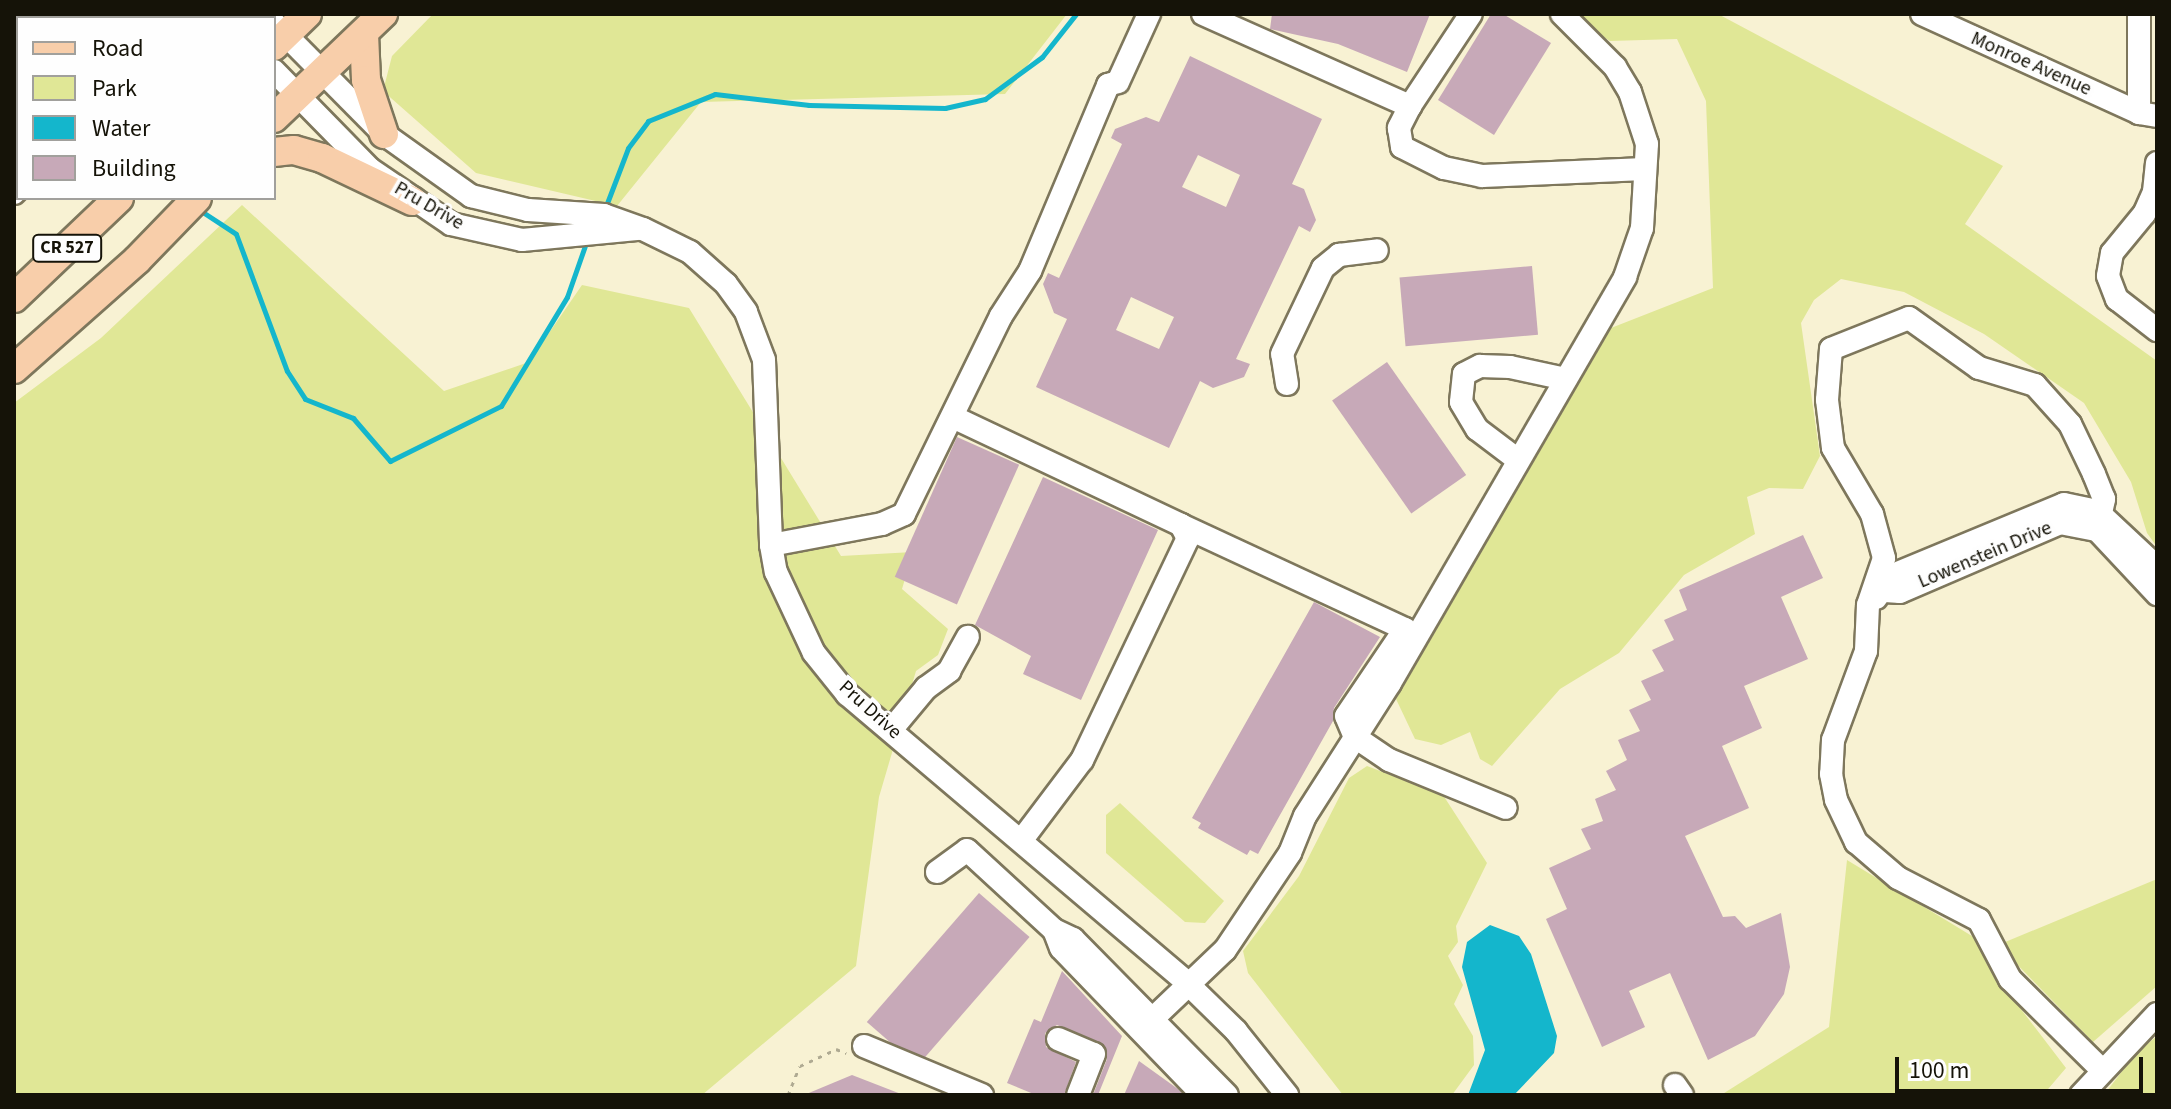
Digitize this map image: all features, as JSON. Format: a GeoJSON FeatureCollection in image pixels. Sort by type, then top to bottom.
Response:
{"type":"FeatureCollection","features":[{"type":"Feature","properties":{"kind":"main road"},"geometry":{"type":"LineString","coordinates":[[276,26],[307,14]]}},
{"type":"Feature","properties":{"kind":"main road"},"geometry":{"type":"LineString","coordinates":[[276,116],[318,72],[374,24]]}},
{"type":"Feature","properties":{"kind":"main road"},"geometry":{"type":"LineString","coordinates":[[374,24],[368,88],[384,134]]}},
{"type":"Feature","properties":{"kind":"main road"},"geometry":{"type":"LineString","coordinates":[[276,152],[294,150],[322,158],[412,201]]}},
{"type":"Feature","properties":{"kind":"main road","name":"CR 527"},"geometry":{"type":"LineString","coordinates":[[14,298],[117,200]]}},
{"type":"Feature","properties":{"kind":"main road","name":"CR 527"},"geometry":{"type":"LineString","coordinates":[[14,369],[191,204]]}},
{"type":"Feature","properties":{"kind":"street"},"geometry":{"type":"LineString","coordinates":[[771,545],[882,524],[904,514],[955,418],[1001,316],[1030,271],[1108,85],[1118,82],[1149,14]]}},
{"type":"Feature","properties":{"kind":"street"},"geometry":{"type":"LineString","coordinates":[[1203,14],[1410,106]]}},
{"type":"Feature","properties":{"kind":"street"},"geometry":{"type":"LineString","coordinates":[[1471,14],[1410,106],[1399,128],[1402,147],[1444,168],[1482,176],[1645,169]]}},
{"type":"Feature","properties":{"kind":"street"},"geometry":{"type":"LineString","coordinates":[[1148,1022],[1186,982],[1225,950],[1290,853],[1305,816],[1355,737],[1625,277],[1642,228],[1647,144],[1630,92],[1599,48],[1562,14]]}},
{"type":"Feature","properties":{"kind":"street","name":"Monroe Avenue"},"geometry":{"type":"LineString","coordinates":[[1922,14],[2148,115]]}},
{"type":"Feature","properties":{"kind":"street"},"geometry":{"type":"LineString","coordinates":[[2139,14],[2148,115]]}},
{"type":"Feature","properties":{"kind":"street","name":"Pru Drive"},"geometry":{"type":"LineString","coordinates":[[276,29],[384,134],[471,196],[581,226]]}},
{"type":"Feature","properties":{"kind":"street","name":"Pru Drive"},"geometry":{"type":"LineString","coordinates":[[276,73],[370,169],[412,201],[451,224],[493,238],[581,226],[643,229],[676,243],[714,272],[754,327],[767,376],[764,448],[771,545],[776,572],[814,653],[847,694],[1186,982],[1236,1031],[1287,1095]]}},
{"type":"Feature","properties":{"kind":"street"},"geometry":{"type":"LineString","coordinates":[[2157,163],[2154,192],[2144,214],[2112,253],[2108,276],[2117,299],[2157,330]]}},
{"type":"Feature","properties":{"kind":"street"},"geometry":{"type":"LineString","coordinates":[[1287,384],[1282,354],[1323,268],[1339,255],[1377,250]]}},
{"type":"Feature","properties":{"kind":"street"},"geometry":{"type":"LineString","coordinates":[[2099,522],[2104,499],[2070,424],[2035,385],[1979,368],[1909,318],[1831,349],[1827,400],[1833,448],[1872,514],[1884,558],[1866,651],[1833,740],[1831,774],[1856,842],[1898,878],[1979,920],[2010,979],[2102,1070]]}},
{"type":"Feature","properties":{"kind":"street"},"geometry":{"type":"LineString","coordinates":[[1518,460],[1477,429],[1461,402],[1464,374],[1480,366],[1510,367],[1566,379]]}},
{"type":"Feature","properties":{"kind":"street"},"geometry":{"type":"LineString","coordinates":[[955,418],[1405,629],[1346,716],[1355,737],[1389,760],[1506,808]]}},
{"type":"Feature","properties":{"kind":"street"},"geometry":{"type":"LineString","coordinates":[[2099,522],[2157,567]]}},
{"type":"Feature","properties":{"kind":"street"},"geometry":{"type":"LineString","coordinates":[[2099,522],[2157,594]]}},
{"type":"Feature","properties":{"kind":"street","name":"Lowenstein Drive"},"geometry":{"type":"LineString","coordinates":[[1876,598],[1900,592],[2060,523],[2099,522]]}},
{"type":"Feature","properties":{"kind":"street"},"geometry":{"type":"LineString","coordinates":[[1021,841],[1087,750],[1188,538],[1181,525]]}},
{"type":"Feature","properties":{"kind":"street"},"geometry":{"type":"LineString","coordinates":[[891,730],[926,688],[949,671],[968,637]]}},
{"type":"Feature","properties":{"kind":"street"},"geometry":{"type":"LineString","coordinates":[[937,872],[967,850],[1054,930],[1073,939],[1148,1022],[1203,1095]]}},
{"type":"Feature","properties":{"kind":"street"},"geometry":{"type":"LineString","coordinates":[[2081,1095],[2157,1014]]}},
{"type":"Feature","properties":{"kind":"street"},"geometry":{"type":"LineString","coordinates":[[1148,1022],[1227,1095]]}},
{"type":"Feature","properties":{"kind":"street"},"geometry":{"type":"LineString","coordinates":[[1058,1039],[1094,1054],[1078,1095]]}},
{"type":"Feature","properties":{"kind":"street"},"geometry":{"type":"LineString","coordinates":[[857,1050],[982,1095]]}},
{"type":"Feature","properties":{"kind":"path"},"geometry":{"type":"LineString","coordinates":[[788,1095],[800,1066],[836,1049],[857,1050]]}},
{"type":"Feature","properties":{"kind":"green space"},"geometry":{"type":"Polygon","coordinates":[[[433,14],[1067,14],[1005,94],[701,102],[617,206],[476,173],[383,91],[392,56],[433,14]]]}},
{"type":"Feature","properties":{"kind":"green space"},"geometry":{"type":"Polygon","coordinates":[[[1567,14],[1718,14],[2003,166],[1965,224],[2157,361],[2157,547],[2147,533],[2131,482],[2084,403],[1984,334],[1904,292],[1841,279],[1814,300],[1801,323],[1820,456],[1803,489],[1769,488],[1747,497],[1755,534],[1684,575],[1619,653],[1560,689],[1492,766],[1480,759],[1470,732],[1441,745],[1415,739],[1396,699],[1611,328],[1713,288],[1706,101],[1677,39],[1610,41],[1567,14]]]}},
{"type":"Feature","properties":{"kind":"green space"},"geometry":{"type":"Polygon","coordinates":[[[242,205],[444,391],[529,362],[582,285],[689,308],[841,556],[913,552],[902,589],[948,629],[938,655],[916,671],[879,797],[856,966],[702,1095],[14,1095],[14,403],[101,338],[242,205]]]}},
{"type":"Feature","properties":{"kind":"green space"},"geometry":{"type":"Polygon","coordinates":[[[1367,766],[1443,795],[1487,863],[1456,926],[1458,942],[1448,956],[1463,985],[1454,1004],[1473,1036],[1474,1065],[1452,1095],[1343,1095],[1248,973],[1243,951],[1299,876],[1349,778],[1367,766]]]}},
{"type":"Feature","properties":{"kind":"green space"},"geometry":{"type":"Polygon","coordinates":[[[1120,803],[1224,901],[1205,923],[1185,922],[1106,853],[1106,815],[1120,803]]]}},
{"type":"Feature","properties":{"kind":"green space"},"geometry":{"type":"Polygon","coordinates":[[[1847,860],[1990,947],[2004,987],[2066,1068],[2043,1095],[1721,1095],[1829,1027],[1847,860]]]}},
{"type":"Feature","properties":{"kind":"green space"},"geometry":{"type":"Polygon","coordinates":[[[2157,879],[2157,986],[2093,1042],[1998,945],[2157,879]]]}},
{"type":"Feature","properties":{"kind":"green space"},"geometry":{"type":"Polygon","coordinates":[[[2157,1036],[2157,1095],[2104,1095],[2135,1054],[2157,1036]]]}},
{"type":"Feature","properties":{"kind":"water"},"geometry":{"type":"Polygon","coordinates":[[[1490,925],[1519,936],[1531,954],[1557,1036],[1554,1053],[1514,1095],[1468,1095],[1485,1050],[1462,967],[1467,942],[1490,925]]]}},
{"type":"Feature","properties":{"kind":"building"},"geometry":{"type":"Polygon","coordinates":[[[1272,14],[1430,14],[1407,72],[1338,44],[1270,29],[1272,14]]]}},
{"type":"Feature","properties":{"kind":"building"},"geometry":{"type":"Polygon","coordinates":[[[1491,14],[1503,14],[1551,43],[1494,135],[1438,100],[1491,14]]]}},
{"type":"Feature","properties":{"kind":"building"},"geometry":{"type":"Polygon","coordinates":[[[1190,56],[1322,119],[1292,184],[1304,189],[1316,220],[1310,232],[1299,226],[1236,359],[1250,364],[1244,377],[1213,388],[1200,381],[1169,448],[1036,387],[1067,319],[1054,313],[1043,284],[1048,273],[1059,278],[1122,144],[1111,138],[1115,129],[1146,117],[1159,122],[1190,56]],[[1198,155],[1182,187],[1226,207],[1240,175],[1198,155]],[[1131,297],[1116,330],[1159,349],[1174,317],[1131,297]]]}},
{"type":"Feature","properties":{"kind":"building"},"geometry":{"type":"Polygon","coordinates":[[[1532,266],[1538,335],[1406,346],[1400,278],[1532,266]]]}},
{"type":"Feature","properties":{"kind":"building"},"geometry":{"type":"Polygon","coordinates":[[[1387,362],[1466,475],[1411,513],[1332,400],[1387,362]]]}},
{"type":"Feature","properties":{"kind":"building"},"geometry":{"type":"Polygon","coordinates":[[[957,437],[1019,465],[957,604],[895,577],[957,437]]]}},
{"type":"Feature","properties":{"kind":"building"},"geometry":{"type":"Polygon","coordinates":[[[1043,477],[1158,530],[1081,700],[1023,674],[1031,656],[975,625],[1043,477]]]}},
{"type":"Feature","properties":{"kind":"building"},"geometry":{"type":"Polygon","coordinates":[[[1803,535],[1823,578],[1781,597],[1808,659],[1744,686],[1762,728],[1722,746],[1749,808],[1685,836],[1723,917],[1735,916],[1746,928],[1781,913],[1790,967],[1784,994],[1755,1036],[1708,1060],[1670,973],[1629,991],[1645,1027],[1602,1047],[1546,919],[1567,909],[1549,868],[1591,849],[1581,829],[1603,821],[1595,799],[1616,790],[1606,771],[1627,760],[1618,740],[1640,731],[1629,710],[1651,700],[1641,681],[1664,671],[1652,650],[1674,640],[1664,620],[1687,610],[1679,590],[1803,535]]]}},
{"type":"Feature","properties":{"kind":"building"},"geometry":{"type":"Polygon","coordinates":[[[1314,602],[1380,637],[1334,708],[1333,721],[1258,854],[1250,850],[1247,855],[1198,828],[1201,823],[1192,818],[1314,602]]]}},
{"type":"Feature","properties":{"kind":"building"},"geometry":{"type":"Polygon","coordinates":[[[979,893],[1030,937],[917,1066],[867,1022],[979,893]]]}},
{"type":"Feature","properties":{"kind":"building"},"geometry":{"type":"Polygon","coordinates":[[[1062,971],[1122,1036],[1098,1095],[1093,1095],[1107,1059],[1105,1046],[1057,1025],[1045,1033],[1046,1047],[1076,1062],[1064,1095],[1036,1095],[1007,1083],[1034,1019],[1041,1022],[1062,971]]]}},
{"type":"Feature","properties":{"kind":"building"},"geometry":{"type":"Polygon","coordinates":[[[1139,1061],[1178,1089],[1184,1095],[1124,1095],[1139,1061]]]}},
{"type":"Feature","properties":{"kind":"building"},"geometry":{"type":"Polygon","coordinates":[[[852,1075],[901,1094],[901,1095],[804,1095],[852,1075]]]}},
{"type":"Feature","properties":{"kind":"waterway"},"geometry":{"type":"LineString","coordinates":[[604,211],[628,148],[648,121],[715,94],[809,105],[945,108],[985,99],[1042,57],[1076,14]]}},
{"type":"Feature","properties":{"kind":"waterway"},"geometry":{"type":"LineString","coordinates":[[198,209],[236,234],[287,371],[305,399],[353,418],[390,461],[501,406],[567,297],[587,240]]}}]}
